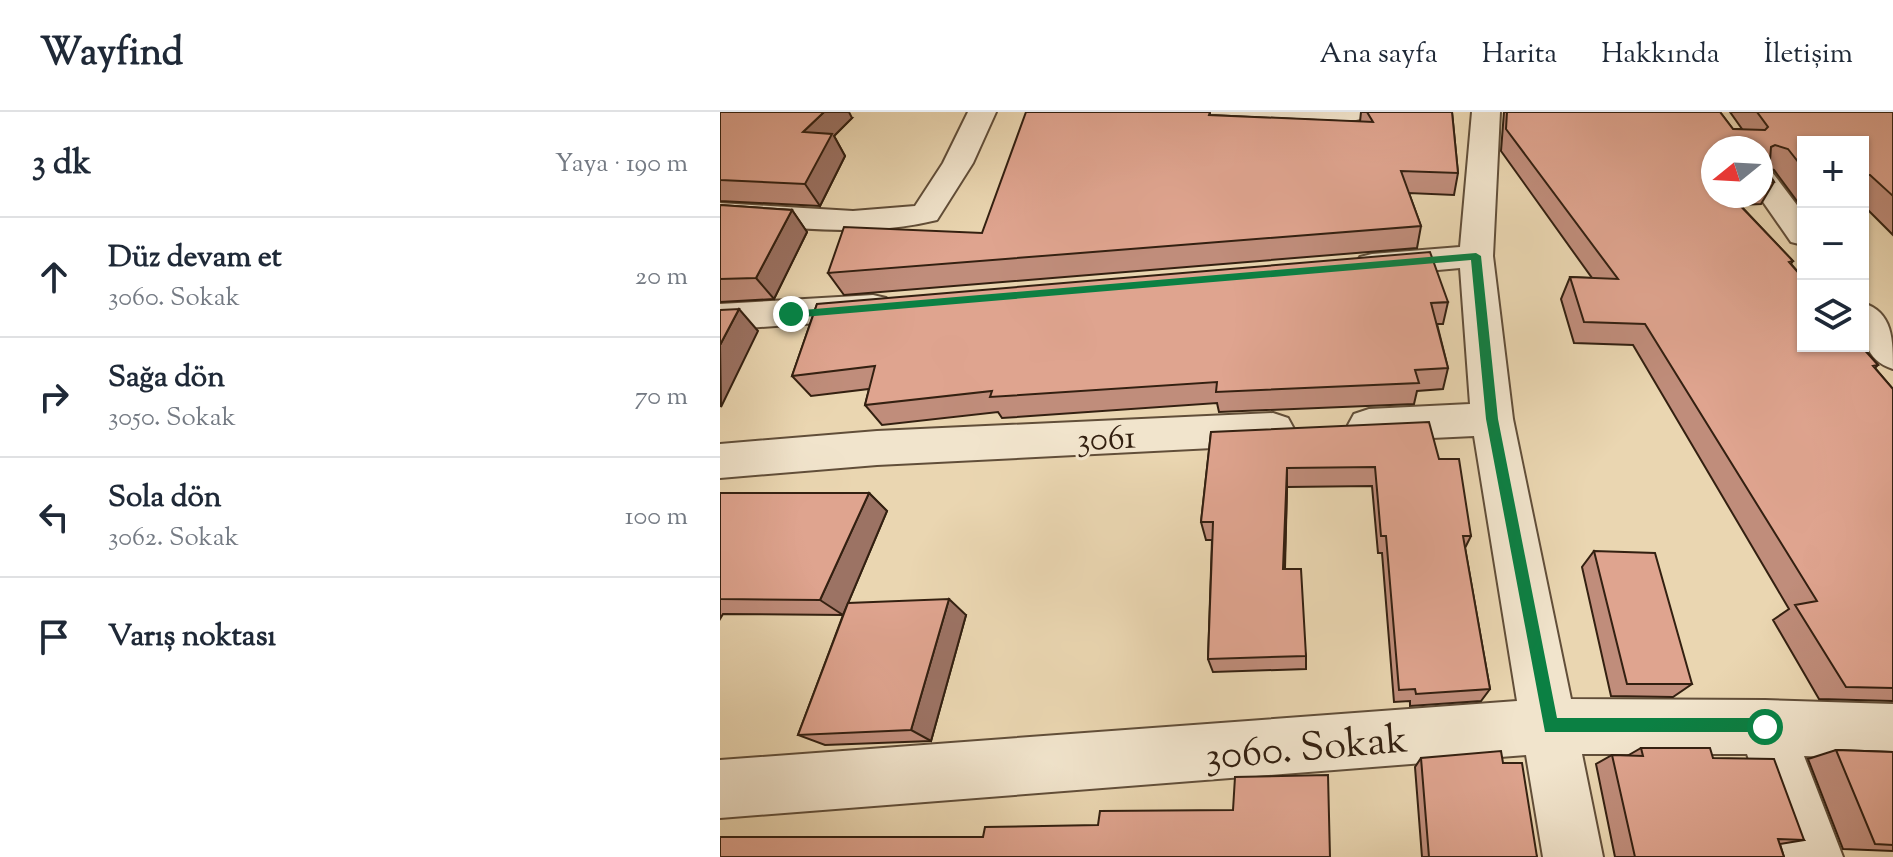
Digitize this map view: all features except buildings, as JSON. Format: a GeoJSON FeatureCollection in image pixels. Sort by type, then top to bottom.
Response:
{"type":"FeatureCollection","features":[{"type":"Feature","properties":{"kind":"street"},"geometry":{"type":"LineString","coordinates":[[720,213],[864,219],[912,218],[926,213],[958,163],[982,112]]}},
{"type":"Feature","properties":{"kind":"street"},"geometry":{"type":"LineString","coordinates":[[1113,112],[1243,119],[1356,112]]}},
{"type":"Feature","properties":{"kind":"street"},"geometry":{"type":"LineString","coordinates":[[1486,112],[1476,256],[1492,419],[1573,857]]}},
{"type":"Feature","properties":{"kind":"street"},"geometry":{"type":"LineString","coordinates":[[1773,194],[1797,227]]}},
{"type":"Feature","properties":{"kind":"street"},"geometry":{"type":"LineString","coordinates":[[1332,269],[1476,256]]}},
{"type":"Feature","properties":{"kind":"street"},"geometry":{"type":"LineString","coordinates":[[720,317],[902,305]]}},
{"type":"Feature","properties":{"kind":"street"},"geometry":{"type":"LineString","coordinates":[[1869,323],[1893,355]]}},
{"type":"Feature","properties":{"kind":"street","name":"3061"},"geometry":{"type":"LineString","coordinates":[[720,461],[877,448],[1492,419]]}},
{"type":"Feature","properties":{"kind":"street","name":"3060. Sokak"},"geometry":{"type":"LineString","coordinates":[[720,789],[1551,726],[1765,727],[1893,732]]}},
{"type":"Feature","properties":{"kind":"street"},"geometry":{"type":"LineString","coordinates":[[1765,727],[1813,857]]}},
{"type":"Feature","properties":{"kind":"route"},"geometry":{"type":"LineString","coordinates":[[791,314],[1476,256],[1492,419],[1551,726],[1765,727]]}}]}
